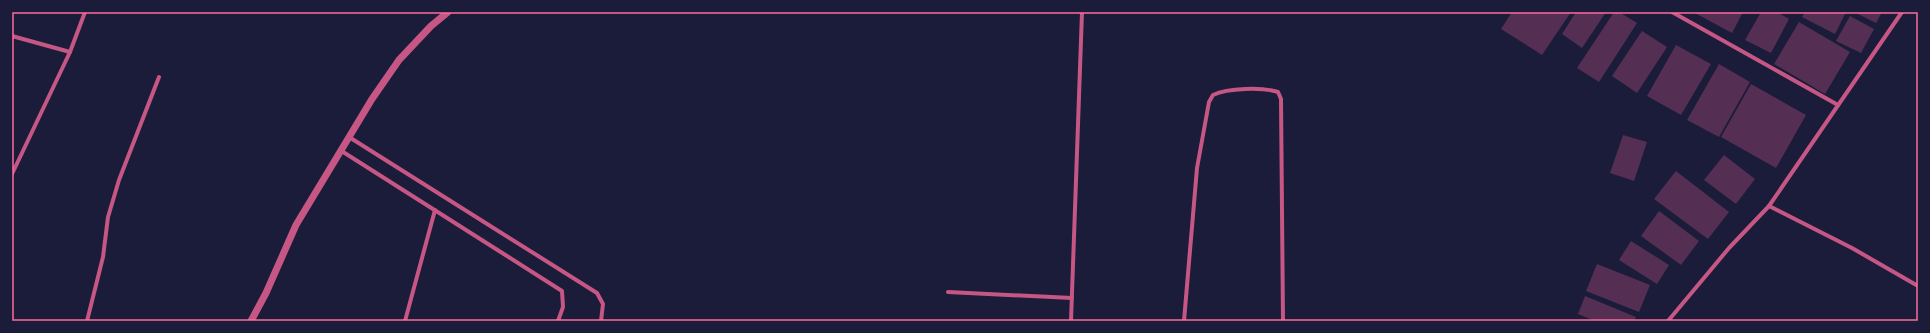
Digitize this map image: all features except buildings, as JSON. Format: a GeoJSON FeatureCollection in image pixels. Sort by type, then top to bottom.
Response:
{"type":"FeatureCollection","features":[{"type":"Feature","properties":{"kind":"street"},"geometry":{"type":"LineString","coordinates":[[12,174],[70,52],[85,12]]}},
{"type":"Feature","properties":{"kind":"street"},"geometry":{"type":"LineString","coordinates":[[251,321],[266,293],[296,225],[348,136],[399,60],[431,26],[448,12]]}},
{"type":"Feature","properties":{"kind":"street"},"geometry":{"type":"LineString","coordinates":[[1071,321],[1082,12]]}},
{"type":"Feature","properties":{"kind":"street"},"geometry":{"type":"LineString","coordinates":[[1672,12],[1838,105]]}},
{"type":"Feature","properties":{"kind":"street"},"geometry":{"type":"LineString","coordinates":[[1668,321],[1730,248],[1769,206],[1902,12]]}},
{"type":"Feature","properties":{"kind":"street"},"geometry":{"type":"LineString","coordinates":[[12,36],[70,52]]}},
{"type":"Feature","properties":{"kind":"street"},"geometry":{"type":"LineString","coordinates":[[87,321],[103,257],[108,217],[119,180],[159,77]]}},
{"type":"Feature","properties":{"kind":"street"},"geometry":{"type":"LineString","coordinates":[[1184,321],[1197,168],[1209,102],[1213,95],[1222,91],[1270,90],[1278,92],[1281,99],[1282,321]]}},
{"type":"Feature","properties":{"kind":"street"},"geometry":{"type":"LineString","coordinates":[[348,136],[597,293],[603,304],[601,321]]}},
{"type":"Feature","properties":{"kind":"street"},"geometry":{"type":"LineString","coordinates":[[340,150],[562,291],[563,307],[558,321]]}},
{"type":"Feature","properties":{"kind":"street"},"geometry":{"type":"LineString","coordinates":[[1769,206],[1852,248],[1918,286]]}},
{"type":"Feature","properties":{"kind":"street"},"geometry":{"type":"LineString","coordinates":[[405,321],[435,210]]}},
{"type":"Feature","properties":{"kind":"street"},"geometry":{"type":"LineString","coordinates":[[948,292],[1072,298]]}}]}
